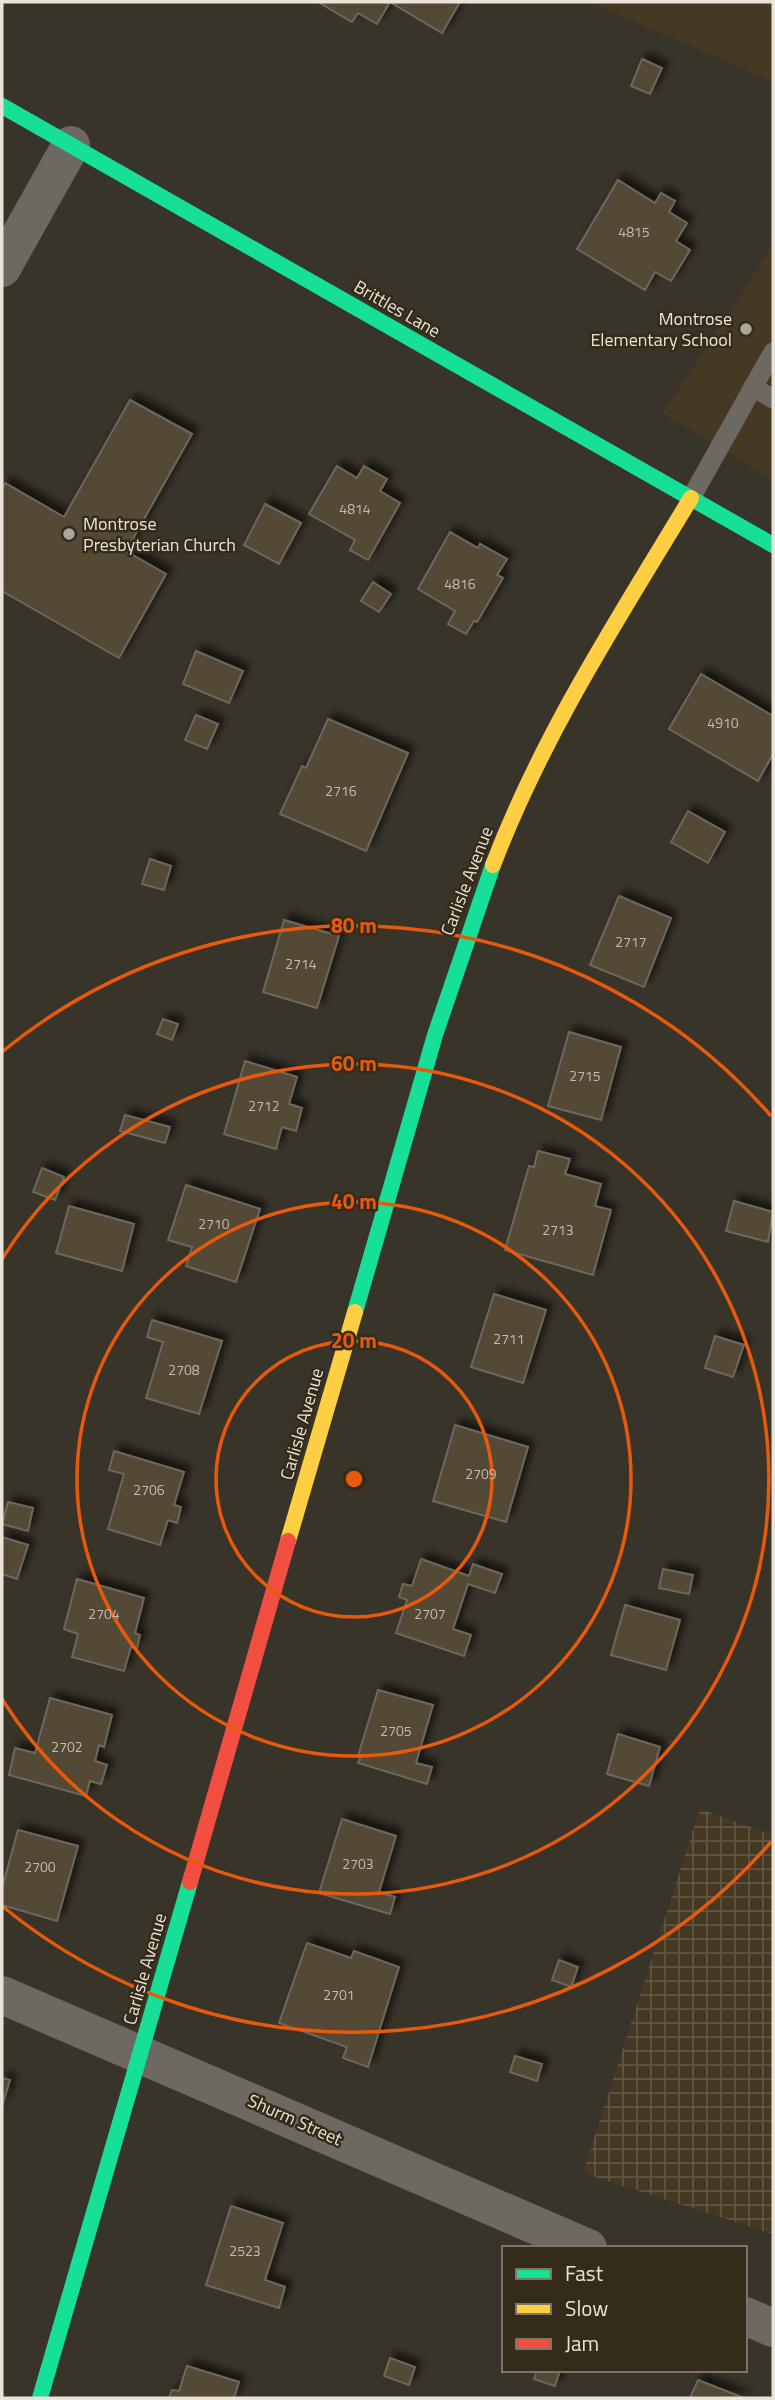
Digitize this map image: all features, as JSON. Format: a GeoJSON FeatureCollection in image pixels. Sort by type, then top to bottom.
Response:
{"type":"FeatureCollection","features":[{"type":"Feature","properties":{"kind":"street","name":"Brittles Lane"},"geometry":{"type":"LineString","coordinates":[[2,107],[773,545]]}},
{"type":"Feature","properties":{"kind":"street"},"geometry":{"type":"LineString","coordinates":[[2,268],[71,145]]}},
{"type":"Feature","properties":{"kind":"street","name":"Carlisle Avenue"},"geometry":{"type":"LineString","coordinates":[[40,2398],[435,1035],[467,933],[502,840],[547,743],[597,652],[691,498]]}},
{"type":"Feature","properties":{"kind":"street","name":"Shurm Street"},"geometry":{"type":"LineString","coordinates":[[2,1995],[583,2246]]}},
{"type":"Feature","properties":{"kind":"street"},"geometry":{"type":"LineString","coordinates":[[747,2317],[773,2329]]}},
{"type":"Feature","properties":{"kind":"lane"},"geometry":{"type":"LineString","coordinates":[[691,498],[773,352]]}},
{"type":"Feature","properties":{"kind":"lane"},"geometry":{"type":"LineString","coordinates":[[753,387],[773,399]]}},
{"type":"Feature","properties":{"kind":"shaded area"},"geometry":{"type":"Polygon","coordinates":[[[590,2],[773,2],[773,82],[590,2]]]}},
{"type":"Feature","properties":{"kind":"shaded area","name":"Montrose Elementary School"},"geometry":{"type":"Polygon","coordinates":[[[773,245],[773,480],[663,413],[773,245]]]}},
{"type":"Feature","properties":{"kind":"shaded area"},"geometry":{"type":"Polygon","coordinates":[[[700,1809],[773,1835],[773,2234],[583,2173],[700,1809]]]}},
{"type":"Feature","properties":{"kind":"building"},"geometry":{"type":"Polygon","coordinates":[[[318,2],[390,2],[377,24],[358,13],[352,22],[318,2]]]}},
{"type":"Feature","properties":{"kind":"building"},"geometry":{"type":"Polygon","coordinates":[[[390,2],[460,2],[442,33],[390,2]]]}},
{"type":"Feature","properties":{"kind":"building"},"geometry":{"type":"Polygon","coordinates":[[[642,59],[662,68],[650,94],[631,86],[642,59]]]}},
{"type":"Feature","properties":{"kind":"building"},"geometry":{"type":"Polygon","coordinates":[[[618,180],[655,203],[661,193],[675,201],[669,212],[687,223],[676,241],[690,250],[671,281],[655,272],[645,290],[577,249],[618,180]]]}},
{"type":"Feature","properties":{"kind":"building","name":"Montrose Presbyterian Church"},"geometry":{"type":"Polygon","coordinates":[[[130,400],[192,434],[126,551],[166,574],[119,658],[2,591],[2,489],[5,483],[64,517],[130,400]]]}},
{"type":"Feature","properties":{"kind":"building"},"geometry":{"type":"Polygon","coordinates":[[[337,466],[357,478],[364,466],[387,479],[380,491],[400,503],[368,560],[350,550],[355,540],[309,514],[337,466]]]}},
{"type":"Feature","properties":{"kind":"building"},"geometry":{"type":"Polygon","coordinates":[[[265,504],[301,523],[279,564],[244,545],[265,504]]]}},
{"type":"Feature","properties":{"kind":"building"},"geometry":{"type":"Polygon","coordinates":[[[450,532],[478,548],[480,544],[507,559],[497,575],[503,578],[477,622],[474,621],[466,634],[448,624],[455,611],[418,589],[450,532]]]}},
{"type":"Feature","properties":{"kind":"building"},"geometry":{"type":"Polygon","coordinates":[[[373,582],[391,594],[379,612],[361,601],[373,582]]]}},
{"type":"Feature","properties":{"kind":"building"},"geometry":{"type":"Polygon","coordinates":[[[196,651],[243,671],[229,703],[183,684],[196,651]]]}},
{"type":"Feature","properties":{"kind":"building"},"geometry":{"type":"Polygon","coordinates":[[[701,674],[773,716],[773,754],[758,781],[669,729],[701,674]]]}},
{"type":"Feature","properties":{"kind":"building"},"geometry":{"type":"Polygon","coordinates":[[[196,715],[218,724],[207,749],[185,740],[196,715]]]}},
{"type":"Feature","properties":{"kind":"building"},"geometry":{"type":"Polygon","coordinates":[[[328,719],[408,753],[366,851],[280,814],[302,766],[306,768],[328,719]]]}},
{"type":"Feature","properties":{"kind":"building"},"geometry":{"type":"Polygon","coordinates":[[[688,811],[725,832],[708,863],[671,842],[688,811]]]}},
{"type":"Feature","properties":{"kind":"building"},"geometry":{"type":"Polygon","coordinates":[[[150,859],[171,866],[164,890],[142,884],[150,859]]]}},
{"type":"Feature","properties":{"kind":"building"},"geometry":{"type":"Polygon","coordinates":[[[619,896],[671,918],[644,987],[590,965],[619,896]]]}},
{"type":"Feature","properties":{"kind":"building"},"geometry":{"type":"Polygon","coordinates":[[[284,920],[339,936],[317,1008],[263,992],[284,920]]]}},
{"type":"Feature","properties":{"kind":"building"},"geometry":{"type":"Polygon","coordinates":[[[163,1019],[178,1024],[172,1040],[157,1034],[163,1019]]]}},
{"type":"Feature","properties":{"kind":"building"},"geometry":{"type":"Polygon","coordinates":[[[569,1032],[621,1047],[601,1120],[548,1106],[569,1032]]]}},
{"type":"Feature","properties":{"kind":"building"},"geometry":{"type":"Polygon","coordinates":[[[245,1061],[297,1077],[289,1104],[302,1108],[296,1131],[282,1127],[276,1149],[224,1134],[245,1061]]]}},
{"type":"Feature","properties":{"kind":"building"},"geometry":{"type":"Polygon","coordinates":[[[125,1115],[170,1127],[165,1143],[120,1131],[125,1115]]]}},
{"type":"Feature","properties":{"kind":"building"},"geometry":{"type":"Polygon","coordinates":[[[538,1151],[570,1159],[565,1174],[601,1184],[595,1206],[611,1210],[593,1275],[505,1250],[529,1166],[534,1167],[538,1151]]]}},
{"type":"Feature","properties":{"kind":"building"},"geometry":{"type":"Polygon","coordinates":[[[42,1168],[64,1177],[55,1200],[33,1192],[42,1168]]]}},
{"type":"Feature","properties":{"kind":"building"},"geometry":{"type":"Polygon","coordinates":[[[186,1185],[260,1209],[236,1282],[186,1266],[192,1247],[168,1240],[186,1185]]]}},
{"type":"Feature","properties":{"kind":"building"},"geometry":{"type":"Polygon","coordinates":[[[734,1201],[773,1212],[768,1242],[726,1231],[734,1201]]]}},
{"type":"Feature","properties":{"kind":"building"},"geometry":{"type":"Polygon","coordinates":[[[69,1206],[134,1224],[122,1271],[56,1253],[69,1206]]]}},
{"type":"Feature","properties":{"kind":"building"},"geometry":{"type":"Polygon","coordinates":[[[494,1294],[546,1310],[523,1383],[471,1367],[494,1294]]]}},
{"type":"Feature","properties":{"kind":"building"},"geometry":{"type":"Polygon","coordinates":[[[152,1320],[222,1341],[199,1414],[146,1398],[163,1342],[147,1337],[152,1320]]]}},
{"type":"Feature","properties":{"kind":"building"},"geometry":{"type":"Polygon","coordinates":[[[715,1336],[744,1345],[733,1377],[705,1368],[715,1336]]]}},
{"type":"Feature","properties":{"kind":"building"},"geometry":{"type":"Polygon","coordinates":[[[455,1425],[528,1447],[506,1522],[433,1501],[455,1425]]]}},
{"type":"Feature","properties":{"kind":"building"},"geometry":{"type":"Polygon","coordinates":[[[114,1451],[184,1472],[174,1505],[181,1507],[177,1523],[168,1520],[160,1545],[108,1529],[124,1474],[109,1470],[114,1451]]]}},
{"type":"Feature","properties":{"kind":"building"},"geometry":{"type":"Polygon","coordinates":[[[8,1502],[33,1508],[28,1531],[2,1524],[8,1502]]]}},
{"type":"Feature","properties":{"kind":"building"},"geometry":{"type":"Polygon","coordinates":[[[2,1537],[28,1545],[17,1579],[2,1574],[2,1537]]]}},
{"type":"Feature","properties":{"kind":"building"},"geometry":{"type":"Polygon","coordinates":[[[421,1559],[469,1576],[473,1564],[502,1574],[495,1593],[468,1584],[453,1629],[471,1635],[464,1656],[396,1633],[407,1600],[399,1597],[403,1584],[412,1586],[421,1559]]]}},
{"type":"Feature","properties":{"kind":"building"},"geometry":{"type":"Polygon","coordinates":[[[663,1569],[693,1575],[689,1594],[659,1588],[663,1569]]]}},
{"type":"Feature","properties":{"kind":"building"},"geometry":{"type":"Polygon","coordinates":[[[77,1579],[144,1598],[135,1633],[140,1635],[137,1648],[131,1647],[124,1671],[72,1657],[78,1634],[64,1629],[77,1579]]]}},
{"type":"Feature","properties":{"kind":"building"},"geometry":{"type":"Polygon","coordinates":[[[625,1605],[680,1620],[666,1670],[611,1655],[625,1605]]]}},
{"type":"Feature","properties":{"kind":"building"},"geometry":{"type":"Polygon","coordinates":[[[378,1690],[433,1705],[416,1763],[432,1767],[427,1784],[358,1763],[378,1690]]]}},
{"type":"Feature","properties":{"kind":"building"},"geometry":{"type":"Polygon","coordinates":[[[50,1698],[112,1715],[104,1747],[99,1745],[95,1761],[107,1765],[101,1784],[90,1781],[86,1796],[9,1775],[15,1748],[35,1753],[50,1698]]]}},
{"type":"Feature","properties":{"kind":"building"},"geometry":{"type":"Polygon","coordinates":[[[618,1734],[660,1747],[649,1786],[607,1774],[618,1734]]]}},
{"type":"Feature","properties":{"kind":"building"},"geometry":{"type":"Polygon","coordinates":[[[342,1819],[396,1836],[379,1892],[395,1897],[390,1914],[319,1893],[342,1819]]]}},
{"type":"Feature","properties":{"kind":"building"},"geometry":{"type":"Polygon","coordinates":[[[18,1830],[78,1846],[57,1921],[2,1905],[2,1888],[18,1830]]]}},
{"type":"Feature","properties":{"kind":"building"},"geometry":{"type":"Polygon","coordinates":[[[307,1943],[351,1958],[354,1951],[399,1967],[368,2067],[343,2058],[347,2047],[279,2023],[307,1943]]]}},
{"type":"Feature","properties":{"kind":"building"},"geometry":{"type":"Polygon","coordinates":[[[559,1960],[578,1967],[571,1987],[552,1980],[559,1960]]]}},
{"type":"Feature","properties":{"kind":"building"},"geometry":{"type":"Polygon","coordinates":[[[515,2056],[542,2064],[537,2081],[510,2072],[515,2056]]]}},
{"type":"Feature","properties":{"kind":"building"},"geometry":{"type":"Polygon","coordinates":[[[2,2078],[10,2080],[2,2106],[2,2078]]]}},
{"type":"Feature","properties":{"kind":"building"},"geometry":{"type":"Polygon","coordinates":[[[231,2206],[283,2223],[265,2280],[285,2287],[279,2308],[206,2285],[231,2206]]]}},
{"type":"Feature","properties":{"kind":"building"},"geometry":{"type":"Polygon","coordinates":[[[390,2358],[415,2367],[409,2385],[384,2376],[390,2358]]]}},
{"type":"Feature","properties":{"kind":"building"},"geometry":{"type":"Polygon","coordinates":[[[187,2366],[239,2382],[234,2398],[169,2398],[172,2390],[179,2391],[187,2366]]]}},
{"type":"Feature","properties":{"kind":"building"},"geometry":{"type":"Polygon","coordinates":[[[536,2372],[559,2372],[555,2386],[534,2379],[536,2372]]]}},
{"type":"Feature","properties":{"kind":"building"},"geometry":{"type":"Polygon","coordinates":[[[698,2380],[744,2398],[690,2398],[698,2380]]]}},
{"type":"Feature","properties":{"kind":"traffic: fast"},"geometry":{"type":"LineString","coordinates":[[2,106],[773,545]]}},
{"type":"Feature","properties":{"kind":"traffic: fast"},"geometry":{"type":"LineString","coordinates":[[355,1312],[435,1035],[493,865]]}},
{"type":"Feature","properties":{"kind":"traffic: fast"},"geometry":{"type":"LineString","coordinates":[[40,2398],[190,1882]]}},
{"type":"Feature","properties":{"kind":"traffic: slow"},"geometry":{"type":"LineString","coordinates":[[493,865],[513,816],[559,723],[691,498]]}},
{"type":"Feature","properties":{"kind":"traffic: slow"},"geometry":{"type":"LineString","coordinates":[[288,1541],[355,1312]]}},
{"type":"Feature","properties":{"kind":"traffic: jam"},"geometry":{"type":"LineString","coordinates":[[190,1882],[288,1541]]}},
{"type":"Feature","properties":{"kind":"place","name":"Montrose Elementary School"},"geometry":{"type":"Point","coordinates":[746,329]}},
{"type":"Feature","properties":{"kind":"place","name":"Montrose Presbyterian Church"},"geometry":{"type":"Point","coordinates":[69,534]}}]}
